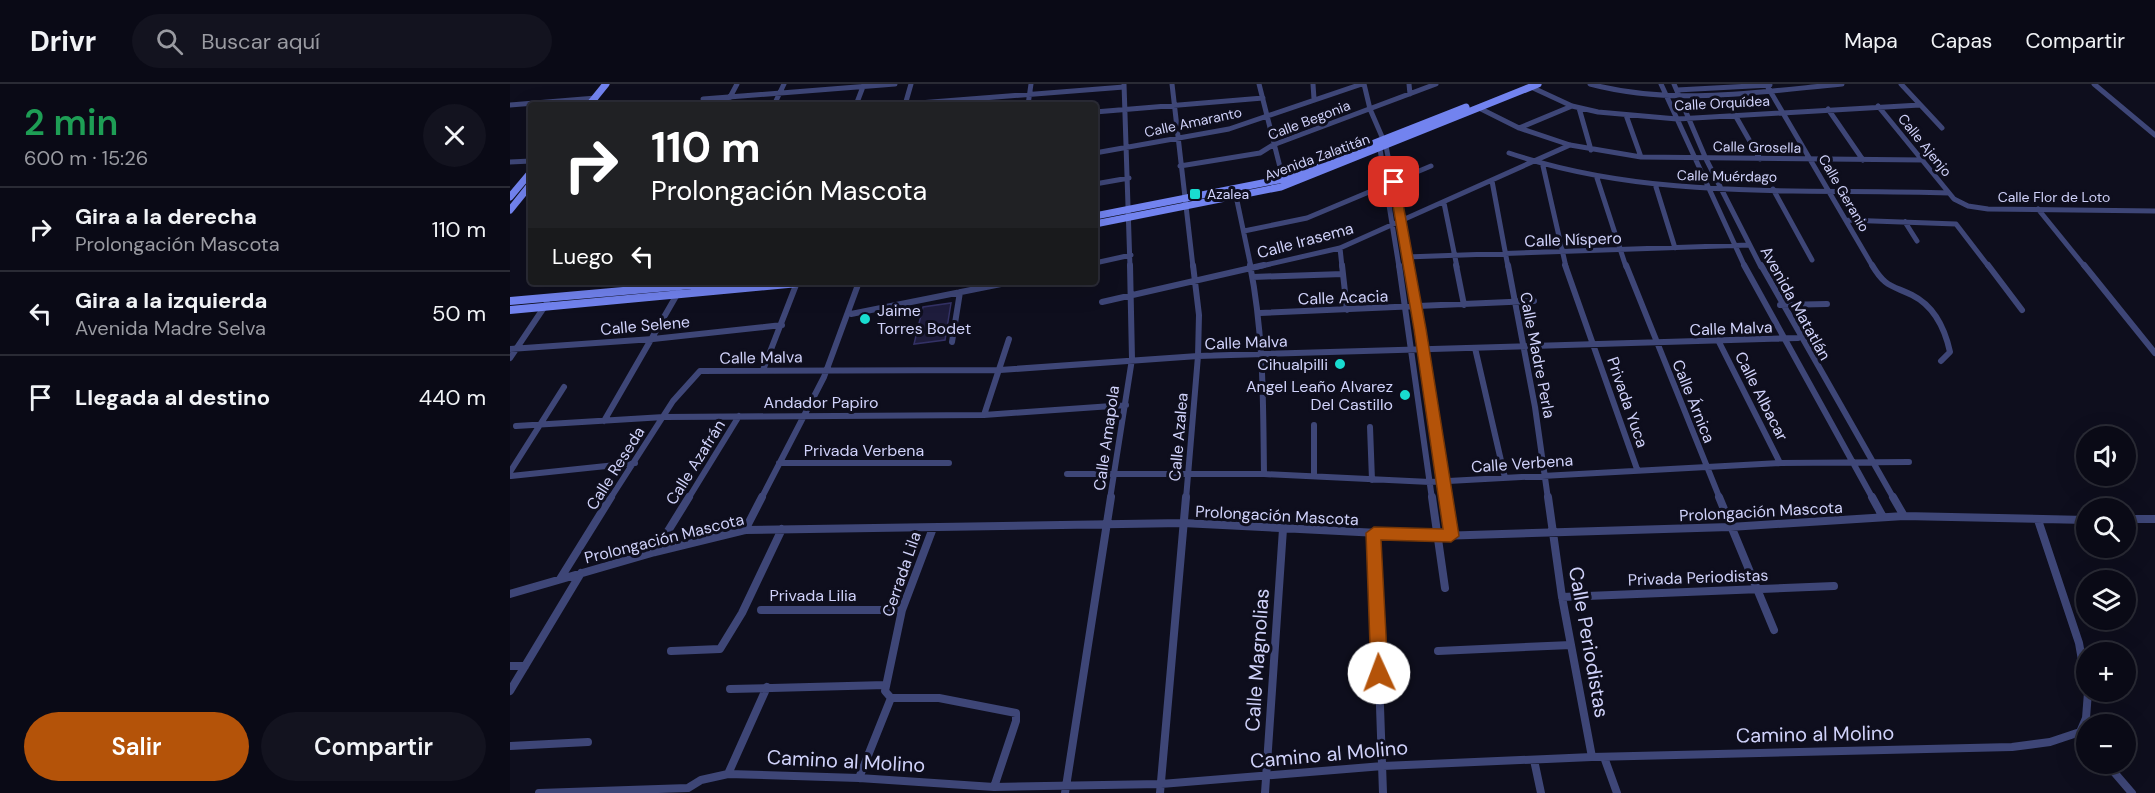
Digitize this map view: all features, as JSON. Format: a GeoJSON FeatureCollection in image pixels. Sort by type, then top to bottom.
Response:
{"type":"FeatureCollection","features":[{"type":"Feature","properties":{"kind":"street"},"geometry":{"type":"LineString","coordinates":[[593,102],[606,84]]}},
{"type":"Feature","properties":{"kind":"street"},"geometry":{"type":"LineString","coordinates":[[737,84],[730,97],[895,84]]}},
{"type":"Feature","properties":{"kind":"street"},"geometry":{"type":"LineString","coordinates":[[776,102],[784,84]]}},
{"type":"Feature","properties":{"kind":"street"},"geometry":{"type":"LineString","coordinates":[[906,102],[911,84]]}},
{"type":"Feature","properties":{"kind":"street"},"geometry":{"type":"LineString","coordinates":[[1028,102],[1030,84]]}},
{"type":"Feature","properties":{"kind":"street","name":"Calle Azalea"},"geometry":{"type":"LineString","coordinates":[[1161,788],[1189,473],[1199,315],[1172,84]]}},
{"type":"Feature","properties":{"kind":"street"},"geometry":{"type":"LineString","coordinates":[[1259,84],[1283,179]]}},
{"type":"Feature","properties":{"kind":"street"},"geometry":{"type":"LineString","coordinates":[[1313,84],[1314,99]]}},
{"type":"Feature","properties":{"kind":"street"},"geometry":{"type":"LineString","coordinates":[[1360,84],[1382,142],[1402,222],[1424,351],[1451,536]]}},
{"type":"Feature","properties":{"kind":"street","name":"Calle Amaranto"},"geometry":{"type":"LineString","coordinates":[[1098,152],[1229,129],[1360,84]]}},
{"type":"Feature","properties":{"kind":"street"},"geometry":{"type":"LineString","coordinates":[[1409,84],[1410,94]]}},
{"type":"Feature","properties":{"kind":"street","name":"Calle Begonia"},"geometry":{"type":"LineString","coordinates":[[1260,153],[1273,145],[1436,84]]}},
{"type":"Feature","properties":{"kind":"street"},"geometry":{"type":"LineString","coordinates":[[1590,84],[1617,92],[1665,95],[1722,86],[1842,84]]}},
{"type":"Feature","properties":{"kind":"street","name":"Avenida Matatlán"},"geometry":{"type":"LineString","coordinates":[[1661,84],[1733,246],[1883,517]]}},
{"type":"Feature","properties":{"kind":"street","name":"Avenida Matatlán"},"geometry":{"type":"LineString","coordinates":[[1674,84],[1706,159],[1780,305],[1904,516]]}},
{"type":"Feature","properties":{"kind":"street"},"geometry":{"type":"LineString","coordinates":[[1678,93],[1785,84]]}},
{"type":"Feature","properties":{"kind":"street"},"geometry":{"type":"LineString","coordinates":[[1902,84],[1942,128]]}},
{"type":"Feature","properties":{"kind":"street"},"geometry":{"type":"LineString","coordinates":[[2094,84],[2155,135]]}},
{"type":"Feature","properties":{"kind":"street"},"geometry":{"type":"LineString","coordinates":[[857,102],[864,85]]}},
{"type":"Feature","properties":{"kind":"street"},"geometry":{"type":"LineString","coordinates":[[928,102],[1124,85]]}},
{"type":"Feature","properties":{"kind":"street","name":"Calle Amapola"},"geometry":{"type":"LineString","coordinates":[[1066,789],[1109,524],[1132,359],[1129,178],[1124,85]]}},
{"type":"Feature","properties":{"kind":"street","name":"Calle Orquídea"},"geometry":{"type":"LineString","coordinates":[[1531,85],[1579,108],[1626,116],[1677,119],[1920,105]]}},
{"type":"Feature","properties":{"kind":"street","name":"Avenida Zalatitán"},"geometry":{"type":"LineString","coordinates":[[1098,216],[1130,213],[1281,187],[1382,142],[1479,108],[1531,85]]}},
{"type":"Feature","properties":{"kind":"street","name":"Avenida Zalatitán"},"geometry":{"type":"LineString","coordinates":[[1185,203],[1283,179],[1531,85]]}},
{"type":"Feature","properties":{"kind":"street","name":"Calle Geranio"},"geometry":{"type":"LineString","coordinates":[[1767,86],[1883,284],[1926,303],[1939,322],[1950,352],[1941,361]]}},
{"type":"Feature","properties":{"kind":"street"},"geometry":{"type":"LineString","coordinates":[[1098,112],[1263,98]]}},
{"type":"Feature","properties":{"kind":"street"},"geometry":{"type":"LineString","coordinates":[[510,107],[528,106]]}},
{"type":"Feature","properties":{"kind":"street"},"geometry":{"type":"LineString","coordinates":[[510,107],[528,106]]}},
{"type":"Feature","properties":{"kind":"street"},"geometry":{"type":"LineString","coordinates":[[1519,128],[1572,106]]}},
{"type":"Feature","properties":{"kind":"street","name":"Calle Ajenjo"},"geometry":{"type":"LineString","coordinates":[[1878,106],[1954,199]]}},
{"type":"Feature","properties":{"kind":"street","name":"Calle Grosella"},"geometry":{"type":"LineString","coordinates":[[1479,108],[1519,128],[1570,145],[1641,157],[1923,160]]}},
{"type":"Feature","properties":{"kind":"street"},"geometry":{"type":"LineString","coordinates":[[1579,108],[1591,150]]}},
{"type":"Feature","properties":{"kind":"street"},"geometry":{"type":"LineString","coordinates":[[1828,109],[1863,160]]}},
{"type":"Feature","properties":{"kind":"street"},"geometry":{"type":"LineString","coordinates":[[1735,115],[1760,159]]}},
{"type":"Feature","properties":{"kind":"street"},"geometry":{"type":"LineString","coordinates":[[1626,116],[1641,157]]}},
{"type":"Feature","properties":{"kind":"street","name":"Calle Irasema"},"geometry":{"type":"LineString","coordinates":[[1102,302],[1340,248],[1492,182],[1570,145]]}},
{"type":"Feature","properties":{"kind":"street","name":"Calle Begonia"},"geometry":{"type":"LineString","coordinates":[[1180,166],[1260,153],[1276,153]]}},
{"type":"Feature","properties":{"kind":"street","name":"Calle Muérdago"},"geometry":{"type":"LineString","coordinates":[[1509,153],[1543,166],[1596,178],[1656,187],[1710,190],[1949,193]]}},
{"type":"Feature","properties":{"kind":"street"},"geometry":{"type":"LineString","coordinates":[[510,162],[528,161]]}},
{"type":"Feature","properties":{"kind":"street"},"geometry":{"type":"LineString","coordinates":[[1244,231],[1307,218],[1431,166]]}},
{"type":"Feature","properties":{"kind":"street","name":"Privada Yuca"},"geometry":{"type":"LineString","coordinates":[[1543,166],[1562,253],[1636,469]]}},
{"type":"Feature","properties":{"kind":"street"},"geometry":{"type":"LineString","coordinates":[[510,197],[528,176]]}},
{"type":"Feature","properties":{"kind":"street"},"geometry":{"type":"LineString","coordinates":[[1098,183],[1129,178]]}},
{"type":"Feature","properties":{"kind":"street","name":"Calle Árnica"},"geometry":{"type":"LineString","coordinates":[[1596,178],[1619,251],[1774,630]]}},
{"type":"Feature","properties":{"kind":"street","name":"Calle Madre Perla"},"geometry":{"type":"LineString","coordinates":[[1492,182],[1504,255],[1535,407],[1543,475],[1554,533]]}},
{"type":"Feature","properties":{"kind":"street"},"geometry":{"type":"LineString","coordinates":[[1391,183],[1393,226],[1445,588]]}},
{"type":"Feature","properties":{"kind":"street"},"geometry":{"type":"LineString","coordinates":[[510,210],[528,187]]}},
{"type":"Feature","properties":{"kind":"street"},"geometry":{"type":"LineString","coordinates":[[1656,187],[1675,248]]}},
{"type":"Feature","properties":{"kind":"street"},"geometry":{"type":"LineString","coordinates":[[1773,189],[1812,260]]}},
{"type":"Feature","properties":{"kind":"street"},"geometry":{"type":"LineString","coordinates":[[1236,196],[1260,313],[1263,354],[1264,474]]}},
{"type":"Feature","properties":{"kind":"street","name":"Calle Flor de Loto"},"geometry":{"type":"LineString","coordinates":[[1954,199],[1968,206],[1988,209],[2155,211]]}},
{"type":"Feature","properties":{"kind":"street"},"geometry":{"type":"LineString","coordinates":[[1444,203],[1464,305]]}},
{"type":"Feature","properties":{"kind":"street"},"geometry":{"type":"LineString","coordinates":[[2038,209],[2155,353]]}},
{"type":"Feature","properties":{"kind":"street","name":"Avenida Zalatitán"},"geometry":{"type":"LineString","coordinates":[[1098,223],[1130,213]]}},
{"type":"Feature","properties":{"kind":"street"},"geometry":{"type":"LineString","coordinates":[[1846,220],[1956,224],[2022,310]]}},
{"type":"Feature","properties":{"kind":"street"},"geometry":{"type":"LineString","coordinates":[[1905,222],[1917,241]]}},
{"type":"Feature","properties":{"kind":"street","name":"Calle Níspero"},"geometry":{"type":"LineString","coordinates":[[1398,257],[1749,245]]}},
{"type":"Feature","properties":{"kind":"street"},"geometry":{"type":"LineString","coordinates":[[1340,248],[1347,310]]}},
{"type":"Feature","properties":{"kind":"street"},"geometry":{"type":"LineString","coordinates":[[1098,262],[1131,255]]}},
{"type":"Feature","properties":{"kind":"street"},"geometry":{"type":"LineString","coordinates":[[1253,277],[1343,274]]}},
{"type":"Feature","properties":{"kind":"street"},"geometry":{"type":"LineString","coordinates":[[510,301],[673,285]]}},
{"type":"Feature","properties":{"kind":"street"},"geometry":{"type":"LineString","coordinates":[[604,422],[682,285]]}},
{"type":"Feature","properties":{"kind":"street"},"geometry":{"type":"LineString","coordinates":[[510,310],[796,285],[763,370]]}},
{"type":"Feature","properties":{"kind":"street"},"geometry":{"type":"LineString","coordinates":[[745,530],[827,369],[851,314],[858,285]]}},
{"type":"Feature","properties":{"kind":"street"},"geometry":{"type":"LineString","coordinates":[[851,314],[996,285]]}},
{"type":"Feature","properties":{"kind":"street"},"geometry":{"type":"LineString","coordinates":[[952,342],[960,292]]}},
{"type":"Feature","properties":{"kind":"street"},"geometry":{"type":"LineString","coordinates":[[510,358],[513,349],[552,297]]}},
{"type":"Feature","properties":{"kind":"street","name":"Calle Acacia"},"geometry":{"type":"LineString","coordinates":[[1260,313],[1417,308],[1534,301]]}},
{"type":"Feature","properties":{"kind":"street"},"geometry":{"type":"LineString","coordinates":[[1780,305],[1827,304]]}},
{"type":"Feature","properties":{"kind":"street","name":"Calle Selene"},"geometry":{"type":"LineString","coordinates":[[513,349],[653,339],[782,325]]}},
{"type":"Feature","properties":{"kind":"street","name":"Calle Malva"},"geometry":{"type":"LineString","coordinates":[[695,372],[827,369],[1000,370],[1198,356],[1412,352],[1524,346],[1798,338]]}},
{"type":"Feature","properties":{"kind":"street"},"geometry":{"type":"LineString","coordinates":[[984,415],[1009,339]]}},
{"type":"Feature","properties":{"kind":"street","name":"Calle Albacar"},"geometry":{"type":"LineString","coordinates":[[1719,342],[1780,463]]}},
{"type":"Feature","properties":{"kind":"street"},"geometry":{"type":"LineString","coordinates":[[1475,348],[1504,478]]}},
{"type":"Feature","properties":{"kind":"street","name":"Calle Reseda"},"geometry":{"type":"LineString","coordinates":[[560,579],[663,417],[695,372]]}},
{"type":"Feature","properties":{"kind":"street"},"geometry":{"type":"LineString","coordinates":[[564,387],[510,472],[511,476],[635,463]]}},
{"type":"Feature","properties":{"kind":"street","name":"Andador Papiro"},"geometry":{"type":"LineString","coordinates":[[516,426],[663,417],[804,414],[984,415],[1126,405]]}},
{"type":"Feature","properties":{"kind":"street","name":"Calle Azafrán"},"geometry":{"type":"LineString","coordinates":[[655,552],[739,416]]}},
{"type":"Feature","properties":{"kind":"street"},"geometry":{"type":"LineString","coordinates":[[1314,425],[1314,476]]}},
{"type":"Feature","properties":{"kind":"street"},"geometry":{"type":"LineString","coordinates":[[1370,427],[1372,480]]}},
{"type":"Feature","properties":{"kind":"street","name":"Calle Verbena"},"geometry":{"type":"LineString","coordinates":[[1067,474],[1264,474],[1443,482],[1636,469],[1780,463],[1909,462]]}},
{"type":"Feature","properties":{"kind":"street","name":"Privada Verbena"},"geometry":{"type":"LineString","coordinates":[[779,463],[949,463]]}},
{"type":"Feature","properties":{"kind":"street","name":"Prolongación Mascota"},"geometry":{"type":"LineString","coordinates":[[510,594],[655,552],[745,530],[1183,523],[1451,536],[1730,527],[1904,516],[2076,520]]}},
{"type":"Feature","properties":{"kind":"street"},"geometry":{"type":"LineString","coordinates":[[2136,519],[2155,519]]}},
{"type":"Feature","properties":{"kind":"street"},"geometry":{"type":"LineString","coordinates":[[2038,520],[2079,642]]}},
{"type":"Feature","properties":{"kind":"street","name":"Cerrada Lila"},"geometry":{"type":"LineString","coordinates":[[886,685],[902,610],[933,528]]}},
{"type":"Feature","properties":{"kind":"street","name":"Calle Magnolias"},"geometry":{"type":"LineString","coordinates":[[1265,793],[1282,528]]}},
{"type":"Feature","properties":{"kind":"street"},"geometry":{"type":"LineString","coordinates":[[671,651],[720,649],[742,612],[782,529]]}},
{"type":"Feature","properties":{"kind":"street"},"geometry":{"type":"LineString","coordinates":[[1374,533],[1383,793]]}},
{"type":"Feature","properties":{"kind":"street","name":"Calle Periodistas"},"geometry":{"type":"LineString","coordinates":[[1554,533],[1562,597],[1592,757]]}},
{"type":"Feature","properties":{"kind":"street"},"geometry":{"type":"LineString","coordinates":[[510,691],[581,573]]}},
{"type":"Feature","properties":{"kind":"street","name":"Privada Periodistas"},"geometry":{"type":"LineString","coordinates":[[1562,597],[1834,586]]}},
{"type":"Feature","properties":{"kind":"street","name":"Privada Lilia"},"geometry":{"type":"LineString","coordinates":[[761,610],[902,610]]}},
{"type":"Feature","properties":{"kind":"street"},"geometry":{"type":"LineString","coordinates":[[1438,651],[1571,645]]}},
{"type":"Feature","properties":{"kind":"street"},"geometry":{"type":"LineString","coordinates":[[510,666],[525,666]]}},
{"type":"Feature","properties":{"kind":"street"},"geometry":{"type":"LineString","coordinates":[[730,689],[886,685],[886,696],[891,698],[939,698],[1016,713],[1016,721],[994,787]]}},
{"type":"Feature","properties":{"kind":"street"},"geometry":{"type":"LineString","coordinates":[[728,774],[767,687]]}},
{"type":"Feature","properties":{"kind":"street"},"geometry":{"type":"LineString","coordinates":[[859,778],[891,698]]}},
{"type":"Feature","properties":{"kind":"street","name":"Camino al Molino"},"geometry":{"type":"LineString","coordinates":[[539,793],[686,790],[701,780],[728,774],[859,778],[994,787],[1161,788],[1383,766],[1592,757],[2012,747],[2050,742],[2076,733]]}},
{"type":"Feature","properties":{"kind":"street"},"geometry":{"type":"LineString","coordinates":[[510,746],[588,742]]}},
{"type":"Feature","properties":{"kind":"street"},"geometry":{"type":"LineString","coordinates":[[1604,757],[1617,793]]}},
{"type":"Feature","properties":{"kind":"street"},"geometry":{"type":"LineString","coordinates":[[1534,760],[1541,793]]}},
{"type":"Feature","properties":{"kind":"street"},"geometry":{"type":"LineString","coordinates":[[2116,774],[2132,793]]}},
{"type":"Feature","properties":{"kind":"building"},"geometry":{"type":"Polygon","coordinates":[[[951,303],[945,340],[914,344],[923,307],[951,303]]]}},
{"type":"Feature","properties":{"kind":"place","name":"Azalea"},"geometry":{"type":"Point","coordinates":[1195,194]}},
{"type":"Feature","properties":{"kind":"place","name":"Jaime Torres Bodet"},"geometry":{"type":"Point","coordinates":[865,319]}},
{"type":"Feature","properties":{"kind":"place","name":"Cihualpilli"},"geometry":{"type":"Point","coordinates":[1340,364]}},
{"type":"Feature","properties":{"kind":"place","name":"Angel Leaño Alvarez Del Castillo"},"geometry":{"type":"Point","coordinates":[1405,395]}},
{"type":"Feature","properties":{"kind":"route"},"geometry":{"type":"LineString","coordinates":[[1379,673],[1374,533],[1451,536],[1420,329],[1394,182]]}}]}
